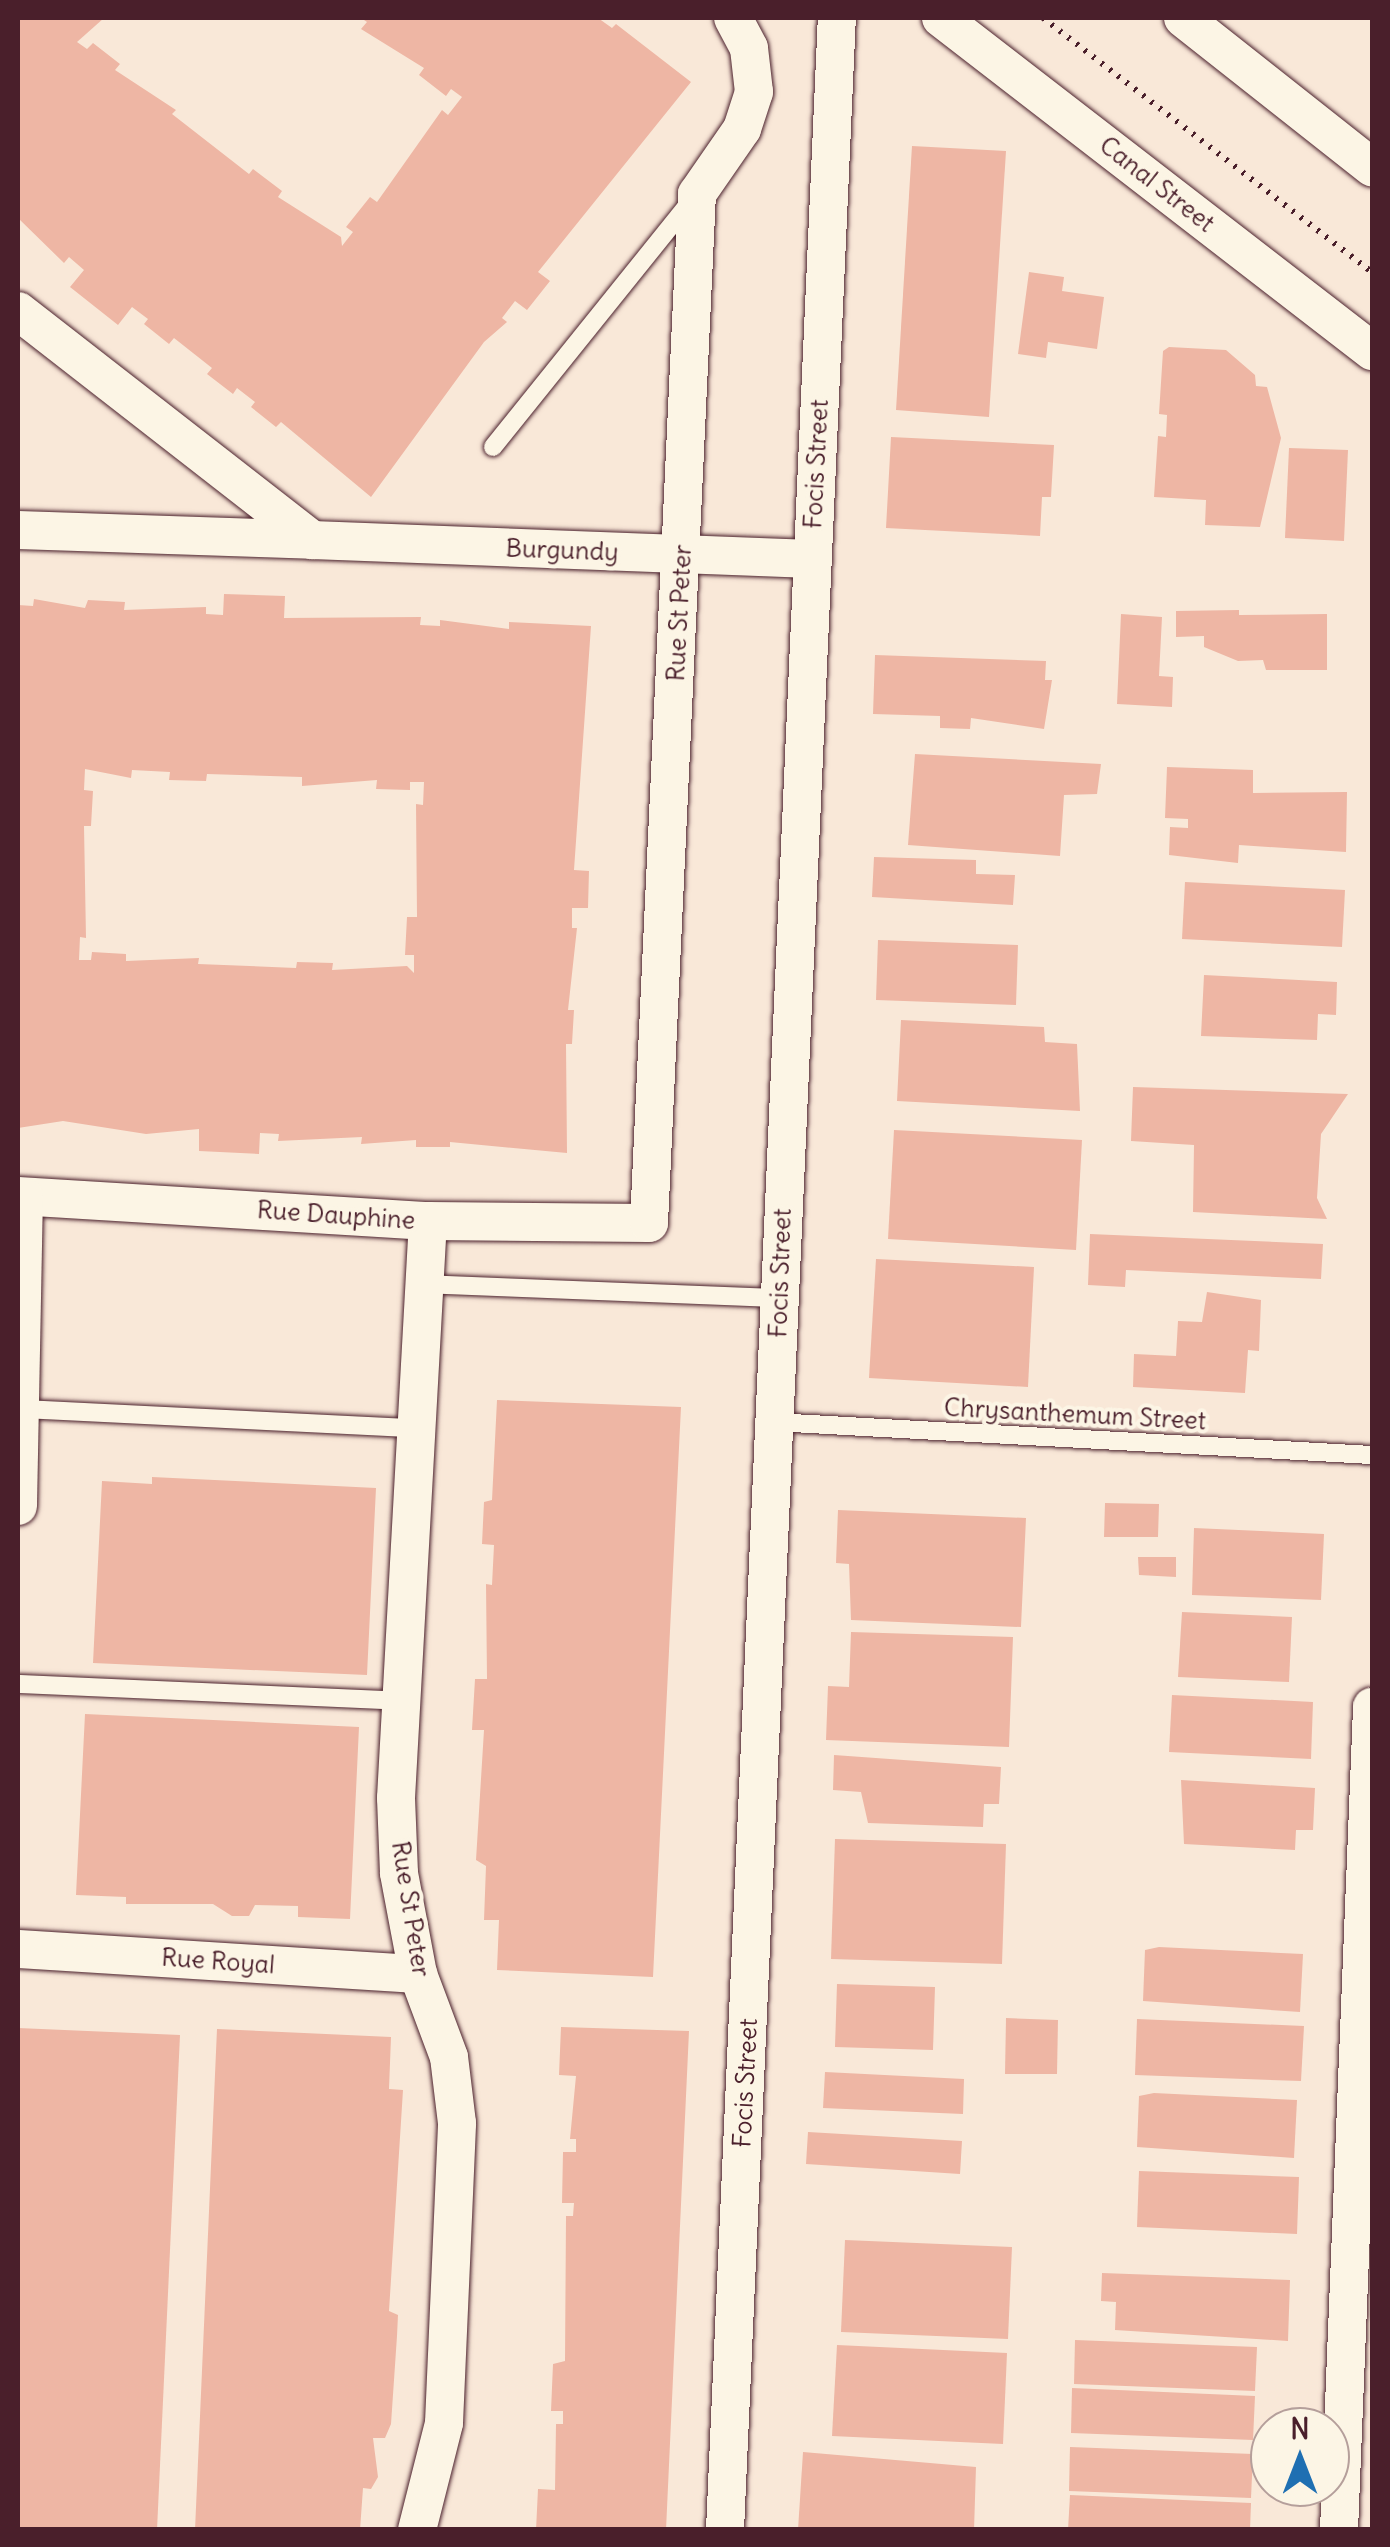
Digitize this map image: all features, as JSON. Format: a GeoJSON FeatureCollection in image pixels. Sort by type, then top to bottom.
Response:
{"type":"FeatureCollection","features":[{"type":"Feature","properties":{"kind":"street","name":"Focis Street"},"geometry":{"type":"LineString","coordinates":[[725,2530],[837,18]]}},
{"type":"Feature","properties":{"kind":"street","name":"Canal Street"},"geometry":{"type":"LineString","coordinates":[[940,18],[1372,351]]}},
{"type":"Feature","properties":{"kind":"street"},"geometry":{"type":"LineString","coordinates":[[1183,18],[1372,167]]}},
{"type":"Feature","properties":{"kind":"street"},"geometry":{"type":"LineString","coordinates":[[698,194],[742,129],[754,92],[749,48],[735,19]]}},
{"type":"Feature","properties":{"kind":"street","name":"Rue St Peter"},"geometry":{"type":"LineString","coordinates":[[649,1223],[698,194]]}},
{"type":"Feature","properties":{"kind":"street"},"geometry":{"type":"LineString","coordinates":[[18,311],[312,540]]}},
{"type":"Feature","properties":{"kind":"street","name":"Burgundy"},"geometry":{"type":"LineString","coordinates":[[18,530],[812,559]]}},
{"type":"Feature","properties":{"kind":"street"},"geometry":{"type":"LineString","coordinates":[[18,1506],[22,1409],[21,1196]]}},
{"type":"Feature","properties":{"kind":"street","name":"Rue Dauphine"},"geometry":{"type":"LineString","coordinates":[[21,1196],[428,1221],[649,1223]]}},
{"type":"Feature","properties":{"kind":"street","name":"Rue St Peter"},"geometry":{"type":"LineString","coordinates":[[417,2530],[444,2423],[457,2123],[449,2057],[418,1974],[400,1873],[403,1701],[428,1221]]}},
{"type":"Feature","properties":{"kind":"street"},"geometry":{"type":"LineString","coordinates":[[1339,2530],[1372,1708]]}},
{"type":"Feature","properties":{"kind":"street","name":"Rue Royal"},"geometry":{"type":"LineString","coordinates":[[18,1949],[418,1974]]}},
{"type":"Feature","properties":{"kind":"lane"},"geometry":{"type":"LineString","coordinates":[[492,446],[698,194]]}},
{"type":"Feature","properties":{"kind":"lane"},"geometry":{"type":"LineString","coordinates":[[424,1284],[779,1298]]}},
{"type":"Feature","properties":{"kind":"lane"},"geometry":{"type":"LineString","coordinates":[[22,1409],[415,1428]]}},
{"type":"Feature","properties":{"kind":"lane","name":"Chrysanthemum Street"},"geometry":{"type":"LineString","coordinates":[[774,1422],[1372,1455]]}},
{"type":"Feature","properties":{"kind":"lane"},"geometry":{"type":"LineString","coordinates":[[18,1684],[403,1701]]}},
{"type":"Feature","properties":{"kind":"path"},"geometry":{"type":"LineString","coordinates":[[1043,18],[1372,272]]}},
{"type":"Feature","properties":{"kind":"building"},"geometry":{"type":"Polygon","coordinates":[[[18,18],[104,18],[77,42],[87,49],[93,43],[120,64],[115,70],[176,110],[172,114],[249,174],[253,169],[282,191],[278,197],[341,237],[342,246],[353,232],[346,227],[370,197],[377,202],[442,110],[448,115],[462,97],[451,89],[446,96],[419,75],[424,68],[361,29],[367,22],[361,18],[598,18],[612,28],[616,24],[691,82],[538,272],[550,281],[527,310],[515,301],[502,318],[507,322],[484,342],[371,497],[281,422],[276,427],[251,407],[255,402],[237,388],[233,394],[207,374],[212,368],[174,338],[169,344],[144,324],[148,319],[132,307],[118,325],[70,287],[84,270],[69,257],[64,263],[18,218],[18,18]]]}},
{"type":"Feature","properties":{"kind":"building"},"geometry":{"type":"Polygon","coordinates":[[[912,146],[1006,151],[989,417],[896,410],[912,146]]]}},
{"type":"Feature","properties":{"kind":"building"},"geometry":{"type":"Polygon","coordinates":[[[1029,272],[1064,277],[1062,291],[1104,297],[1097,349],[1048,342],[1046,358],[1018,354],[1029,272]]]}},
{"type":"Feature","properties":{"kind":"building"},"geometry":{"type":"Polygon","coordinates":[[[1169,347],[1226,350],[1255,375],[1256,386],[1267,387],[1281,438],[1260,527],[1205,525],[1206,500],[1154,497],[1158,436],[1166,437],[1167,415],[1159,414],[1163,351],[1169,347]]]}},
{"type":"Feature","properties":{"kind":"building"},"geometry":{"type":"Polygon","coordinates":[[[891,437],[1054,445],[1051,497],[1042,497],[1040,536],[886,528],[891,437]]]}},
{"type":"Feature","properties":{"kind":"building"},"geometry":{"type":"Polygon","coordinates":[[[1289,448],[1348,450],[1344,541],[1285,538],[1289,448]]]}},
{"type":"Feature","properties":{"kind":"building"},"geometry":{"type":"Polygon","coordinates":[[[224,594],[285,596],[284,618],[421,617],[420,625],[440,626],[440,620],[509,629],[509,622],[591,626],[574,870],[589,871],[588,908],[572,908],[572,928],[577,928],[568,1010],[574,1010],[572,1044],[566,1044],[567,1153],[450,1142],[450,1147],[416,1147],[416,1140],[361,1144],[362,1137],[278,1141],[279,1134],[260,1133],[259,1154],[199,1151],[199,1129],[146,1134],[63,1121],[18,1128],[18,605],[33,606],[34,599],[85,608],[88,600],[125,602],[124,610],[206,607],[206,614],[223,615],[224,594]],[[85,769],[84,790],[93,791],[91,826],[84,826],[86,938],[80,937],[79,960],[91,960],[92,952],[126,954],[126,961],[199,958],[198,964],[296,968],[297,962],[333,963],[332,970],[407,966],[414,973],[414,955],[405,955],[407,917],[417,917],[416,804],[423,805],[424,782],[410,782],[410,790],[376,789],[377,780],[302,786],[302,777],[207,774],[206,781],[169,780],[170,772],[132,770],[131,778],[85,769]]]}},
{"type":"Feature","properties":{"kind":"building"},"geometry":{"type":"Polygon","coordinates":[[[1239,610],[1239,615],[1327,614],[1327,670],[1266,670],[1263,660],[1238,661],[1204,647],[1204,636],[1176,637],[1176,611],[1239,610]]]}},
{"type":"Feature","properties":{"kind":"building"},"geometry":{"type":"Polygon","coordinates":[[[1121,614],[1162,617],[1159,676],[1173,677],[1172,707],[1117,704],[1121,614]]]}},
{"type":"Feature","properties":{"kind":"building"},"geometry":{"type":"Polygon","coordinates":[[[875,655],[1046,661],[1045,680],[1052,680],[1044,729],[971,718],[970,729],[940,728],[940,716],[873,714],[875,655]]]}},
{"type":"Feature","properties":{"kind":"building"},"geometry":{"type":"Polygon","coordinates":[[[915,754],[1101,764],[1097,794],[1064,795],[1060,856],[908,845],[915,754]]]}},
{"type":"Feature","properties":{"kind":"building"},"geometry":{"type":"Polygon","coordinates":[[[1167,767],[1253,770],[1253,793],[1347,792],[1346,852],[1239,845],[1238,863],[1169,855],[1170,827],[1188,828],[1188,819],[1165,818],[1167,767]]]}},
{"type":"Feature","properties":{"kind":"building"},"geometry":{"type":"Polygon","coordinates":[[[874,857],[976,860],[976,874],[1015,875],[1013,905],[872,897],[874,857]]]}},
{"type":"Feature","properties":{"kind":"building"},"geometry":{"type":"Polygon","coordinates":[[[1185,882],[1345,890],[1342,947],[1182,939],[1185,882]]]}},
{"type":"Feature","properties":{"kind":"building"},"geometry":{"type":"Polygon","coordinates":[[[878,940],[1018,945],[1016,1005],[876,1000],[878,940]]]}},
{"type":"Feature","properties":{"kind":"building"},"geometry":{"type":"Polygon","coordinates":[[[1204,975],[1337,982],[1336,1015],[1318,1014],[1317,1040],[1201,1036],[1204,975]]]}},
{"type":"Feature","properties":{"kind":"building"},"geometry":{"type":"Polygon","coordinates":[[[901,1020],[1044,1027],[1045,1042],[1077,1044],[1080,1111],[897,1101],[901,1020]]]}},
{"type":"Feature","properties":{"kind":"building"},"geometry":{"type":"Polygon","coordinates":[[[1133,1087],[1348,1094],[1321,1134],[1317,1198],[1327,1219],[1193,1212],[1194,1145],[1131,1141],[1133,1087]]]}},
{"type":"Feature","properties":{"kind":"building"},"geometry":{"type":"Polygon","coordinates":[[[894,1130],[1082,1140],[1076,1250],[888,1239],[894,1130]]]}},
{"type":"Feature","properties":{"kind":"building"},"geometry":{"type":"Polygon","coordinates":[[[1090,1234],[1323,1244],[1321,1279],[1126,1270],[1125,1287],[1088,1285],[1090,1234]]]}},
{"type":"Feature","properties":{"kind":"building"},"geometry":{"type":"Polygon","coordinates":[[[876,1259],[1034,1267],[1028,1387],[869,1378],[876,1259]]]}},
{"type":"Feature","properties":{"kind":"building"},"geometry":{"type":"Polygon","coordinates":[[[1207,1292],[1261,1300],[1259,1351],[1248,1350],[1245,1393],[1133,1387],[1134,1354],[1176,1356],[1178,1321],[1202,1322],[1207,1292]]]}},
{"type":"Feature","properties":{"kind":"building"},"geometry":{"type":"Polygon","coordinates":[[[497,1400],[681,1407],[653,1977],[497,1970],[499,1920],[484,1920],[486,1866],[476,1860],[484,1730],[472,1730],[475,1679],[487,1679],[486,1584],[492,1585],[494,1545],[482,1544],[484,1502],[492,1500],[497,1400]]]}},
{"type":"Feature","properties":{"kind":"building"},"geometry":{"type":"Polygon","coordinates":[[[152,1477],[376,1488],[367,1675],[93,1663],[102,1481],[152,1484],[152,1477]]]}},
{"type":"Feature","properties":{"kind":"building"},"geometry":{"type":"Polygon","coordinates":[[[1105,1503],[1159,1504],[1158,1537],[1104,1537],[1105,1503]]]}},
{"type":"Feature","properties":{"kind":"building"},"geometry":{"type":"Polygon","coordinates":[[[838,1510],[1026,1518],[1021,1627],[851,1620],[849,1564],[836,1563],[838,1510]]]}},
{"type":"Feature","properties":{"kind":"building"},"geometry":{"type":"Polygon","coordinates":[[[1194,1528],[1324,1534],[1321,1600],[1192,1595],[1194,1528]]]}},
{"type":"Feature","properties":{"kind":"building"},"geometry":{"type":"Polygon","coordinates":[[[1138,1557],[1176,1557],[1176,1577],[1139,1575],[1138,1557]]]}},
{"type":"Feature","properties":{"kind":"building"},"geometry":{"type":"Polygon","coordinates":[[[1182,1612],[1292,1617],[1289,1682],[1178,1677],[1182,1612]]]}},
{"type":"Feature","properties":{"kind":"building"},"geometry":{"type":"Polygon","coordinates":[[[851,1632],[1013,1637],[1009,1747],[826,1740],[828,1686],[849,1687],[851,1632]]]}},
{"type":"Feature","properties":{"kind":"building"},"geometry":{"type":"Polygon","coordinates":[[[1172,1695],[1313,1702],[1311,1759],[1169,1752],[1172,1695]]]}},
{"type":"Feature","properties":{"kind":"building"},"geometry":{"type":"Polygon","coordinates":[[[85,1714],[359,1727],[350,1919],[298,1917],[298,1906],[255,1905],[249,1916],[232,1916],[213,1904],[126,1904],[126,1897],[76,1895],[85,1714]]]}},
{"type":"Feature","properties":{"kind":"building"},"geometry":{"type":"Polygon","coordinates":[[[834,1755],[1001,1767],[999,1804],[984,1804],[983,1827],[868,1823],[861,1792],[833,1790],[834,1755]]]}},
{"type":"Feature","properties":{"kind":"building"},"geometry":{"type":"Polygon","coordinates":[[[1181,1780],[1315,1788],[1313,1830],[1296,1830],[1295,1850],[1184,1844],[1181,1780]]]}},
{"type":"Feature","properties":{"kind":"building"},"geometry":{"type":"Polygon","coordinates":[[[835,1839],[1006,1844],[1002,1964],[831,1959],[835,1839]]]}},
{"type":"Feature","properties":{"kind":"building"},"geometry":{"type":"Polygon","coordinates":[[[1159,1947],[1303,1954],[1300,2012],[1143,2001],[1145,1950],[1159,1947]]]}},
{"type":"Feature","properties":{"kind":"building"},"geometry":{"type":"Polygon","coordinates":[[[837,1984],[935,1987],[933,2050],[835,2047],[837,1984]]]}},
{"type":"Feature","properties":{"kind":"building"},"geometry":{"type":"Polygon","coordinates":[[[1006,2018],[1058,2020],[1057,2074],[1005,2074],[1006,2018]]]}},
{"type":"Feature","properties":{"kind":"building"},"geometry":{"type":"Polygon","coordinates":[[[1137,2019],[1304,2026],[1301,2081],[1135,2075],[1137,2019]]]}},
{"type":"Feature","properties":{"kind":"building"},"geometry":{"type":"Polygon","coordinates":[[[561,2027],[689,2031],[666,2530],[536,2530],[538,2489],[555,2490],[556,2424],[563,2424],[563,2411],[551,2411],[553,2364],[565,2361],[566,2216],[573,2216],[574,2203],[562,2203],[563,2152],[576,2152],[576,2139],[570,2139],[576,2076],[559,2075],[561,2027]]]}},
{"type":"Feature","properties":{"kind":"building"},"geometry":{"type":"Polygon","coordinates":[[[18,2028],[180,2035],[157,2530],[18,2530],[18,2028]]]}},
{"type":"Feature","properties":{"kind":"building"},"geometry":{"type":"Polygon","coordinates":[[[217,2029],[391,2037],[389,2089],[403,2090],[389,2311],[398,2315],[397,2336],[391,2424],[385,2438],[373,2438],[378,2477],[371,2489],[363,2488],[360,2530],[195,2530],[217,2029]]]}},
{"type":"Feature","properties":{"kind":"building"},"geometry":{"type":"Polygon","coordinates":[[[825,2072],[964,2079],[963,2114],[823,2108],[825,2072]]]}},
{"type":"Feature","properties":{"kind":"building"},"geometry":{"type":"Polygon","coordinates":[[[1154,2093],[1297,2100],[1294,2158],[1137,2147],[1139,2096],[1154,2093]]]}},
{"type":"Feature","properties":{"kind":"building"},"geometry":{"type":"Polygon","coordinates":[[[808,2132],[962,2141],[960,2174],[806,2164],[808,2132]]]}},
{"type":"Feature","properties":{"kind":"building"},"geometry":{"type":"Polygon","coordinates":[[[1139,2171],[1299,2177],[1297,2234],[1137,2227],[1139,2171]]]}},
{"type":"Feature","properties":{"kind":"building"},"geometry":{"type":"Polygon","coordinates":[[[845,2240],[1012,2247],[1008,2339],[841,2332],[845,2240]]]}},
{"type":"Feature","properties":{"kind":"building"},"geometry":{"type":"Polygon","coordinates":[[[1102,2273],[1290,2280],[1288,2341],[1115,2330],[1116,2302],[1101,2301],[1102,2273]]]}},
{"type":"Feature","properties":{"kind":"building"},"geometry":{"type":"Polygon","coordinates":[[[1075,2340],[1257,2347],[1255,2391],[1074,2384],[1075,2340]]]}},
{"type":"Feature","properties":{"kind":"building"},"geometry":{"type":"Polygon","coordinates":[[[837,2345],[1007,2353],[1003,2444],[832,2436],[837,2345]]]}},
{"type":"Feature","properties":{"kind":"building"},"geometry":{"type":"Polygon","coordinates":[[[1072,2388],[1255,2396],[1254,2407],[1250,2407],[1250,2440],[1071,2433],[1072,2388]]]}},
{"type":"Feature","properties":{"kind":"building"},"geometry":{"type":"Polygon","coordinates":[[[1070,2447],[1250,2454],[1250,2498],[1069,2491],[1070,2447]]]}},
{"type":"Feature","properties":{"kind":"building"},"geometry":{"type":"Polygon","coordinates":[[[803,2452],[976,2467],[974,2530],[798,2530],[803,2452]]]}},
{"type":"Feature","properties":{"kind":"building"},"geometry":{"type":"Polygon","coordinates":[[[1070,2495],[1250,2503],[1251,2507],[1250,2530],[1068,2530],[1070,2495]]]}}]}
